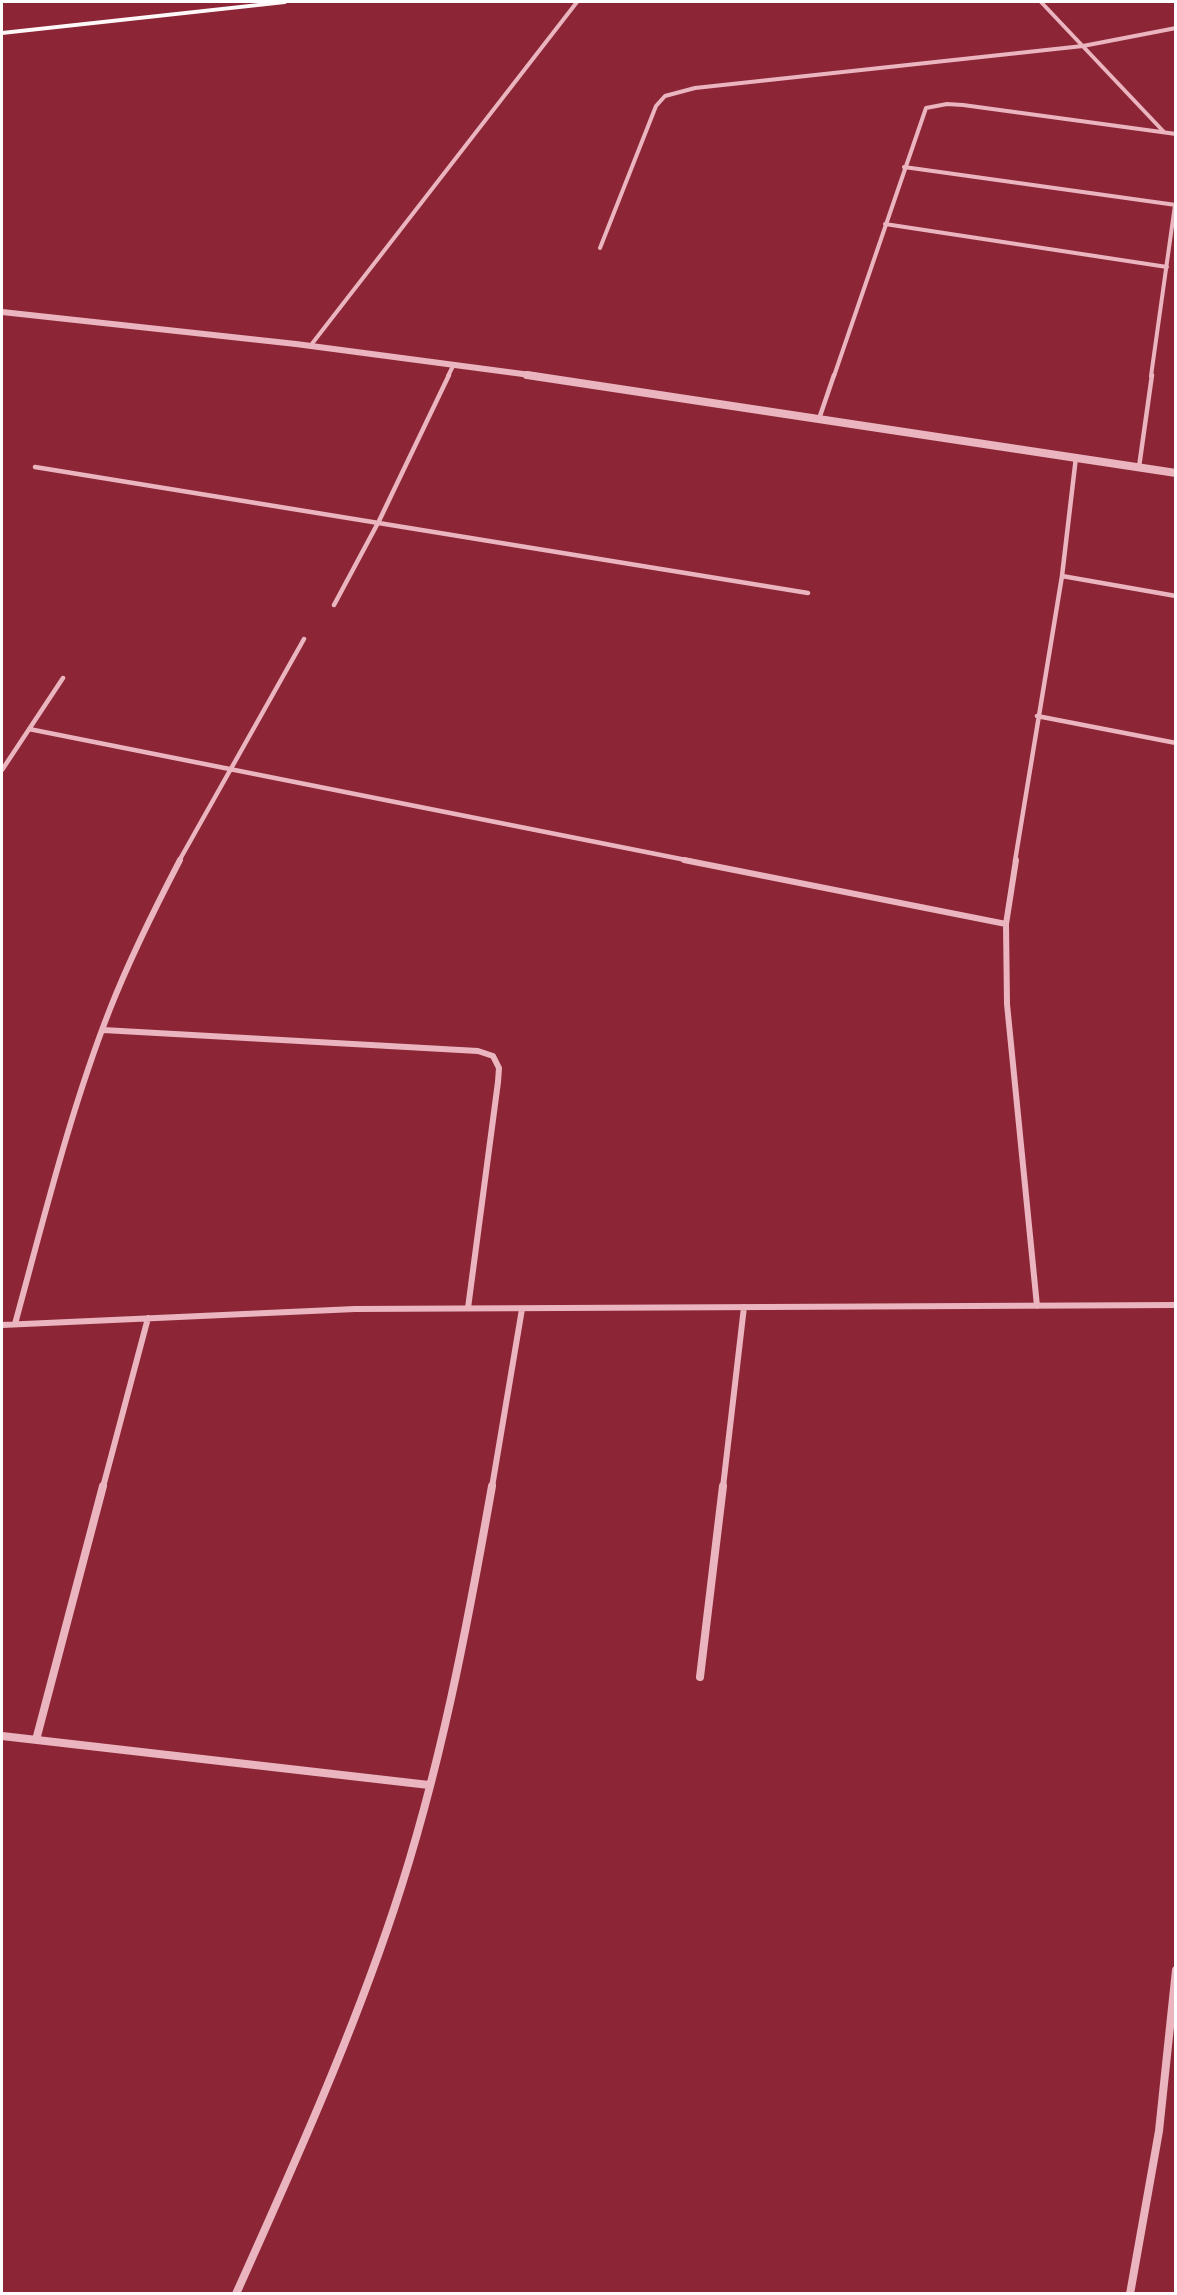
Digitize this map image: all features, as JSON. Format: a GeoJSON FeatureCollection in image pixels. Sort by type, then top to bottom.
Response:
{"type":"FeatureCollection","features":[{"type":"Feature","properties":{"kind":"main road"},"geometry":{"type":"LineString","coordinates":[[2,33],[285,2]]}},
{"type":"Feature","properties":{"kind":"street"},"geometry":{"type":"LineString","coordinates":[[311,345],[577,2]]}},
{"type":"Feature","properties":{"kind":"street"},"geometry":{"type":"LineString","coordinates":[[1041,2],[1165,132]]}},
{"type":"Feature","properties":{"kind":"street"},"geometry":{"type":"LineString","coordinates":[[600,248],[656,106],[665,96],[694,88],[1083,46],[1176,28]]}},
{"type":"Feature","properties":{"kind":"street"},"geometry":{"type":"LineString","coordinates":[[820,416],[926,108],[935,105],[963,105],[1176,134]]}},
{"type":"Feature","properties":{"kind":"street"},"geometry":{"type":"LineString","coordinates":[[904,167],[1175,205],[1139,467]]}},
{"type":"Feature","properties":{"kind":"street"},"geometry":{"type":"LineString","coordinates":[[885,224],[1167,267]]}},
{"type":"Feature","properties":{"kind":"street"},"geometry":{"type":"LineString","coordinates":[[2,312],[210,332],[454,364],[820,416],[1176,473]]}},
{"type":"Feature","properties":{"kind":"street"},"geometry":{"type":"LineString","coordinates":[[334,605],[379,521],[454,364]]}},
{"type":"Feature","properties":{"kind":"street"},"geometry":{"type":"LineString","coordinates":[[1037,1306],[1007,1004],[1006,924],[1037,716],[1062,576],[1076,457]]}},
{"type":"Feature","properties":{"kind":"street"},"geometry":{"type":"LineString","coordinates":[[35,467],[379,521],[808,593]]}},
{"type":"Feature","properties":{"kind":"street"},"geometry":{"type":"LineString","coordinates":[[1062,576],[1176,596]]}},
{"type":"Feature","properties":{"kind":"street"},"geometry":{"type":"LineString","coordinates":[[15,1324],[71,1129],[103,1030],[128,966],[164,889],[304,639]]}},
{"type":"Feature","properties":{"kind":"street"},"geometry":{"type":"LineString","coordinates":[[2,770],[63,678]]}},
{"type":"Feature","properties":{"kind":"street"},"geometry":{"type":"LineString","coordinates":[[1037,716],[1176,743]]}},
{"type":"Feature","properties":{"kind":"street"},"geometry":{"type":"LineString","coordinates":[[29,729],[1006,924]]}},
{"type":"Feature","properties":{"kind":"street"},"geometry":{"type":"LineString","coordinates":[[103,1030],[478,1052],[493,1056],[500,1068],[468,1308]]}},
{"type":"Feature","properties":{"kind":"street"},"geometry":{"type":"LineString","coordinates":[[2,1325],[356,1310],[468,1308],[1176,1305]]}},
{"type":"Feature","properties":{"kind":"street"},"geometry":{"type":"LineString","coordinates":[[700,1677],[744,1307]]}},
{"type":"Feature","properties":{"kind":"street"},"geometry":{"type":"LineString","coordinates":[[236,2294],[296,2159],[367,1986],[412,1851],[466,1630],[522,1308]]}},
{"type":"Feature","properties":{"kind":"street"},"geometry":{"type":"LineString","coordinates":[[36,1740],[148,1318]]}},
{"type":"Feature","properties":{"kind":"street"},"geometry":{"type":"LineString","coordinates":[[2,1736],[429,1785]]}},
{"type":"Feature","properties":{"kind":"street"},"geometry":{"type":"LineString","coordinates":[[1130,2294],[1159,2131],[1176,1970]]}}]}
